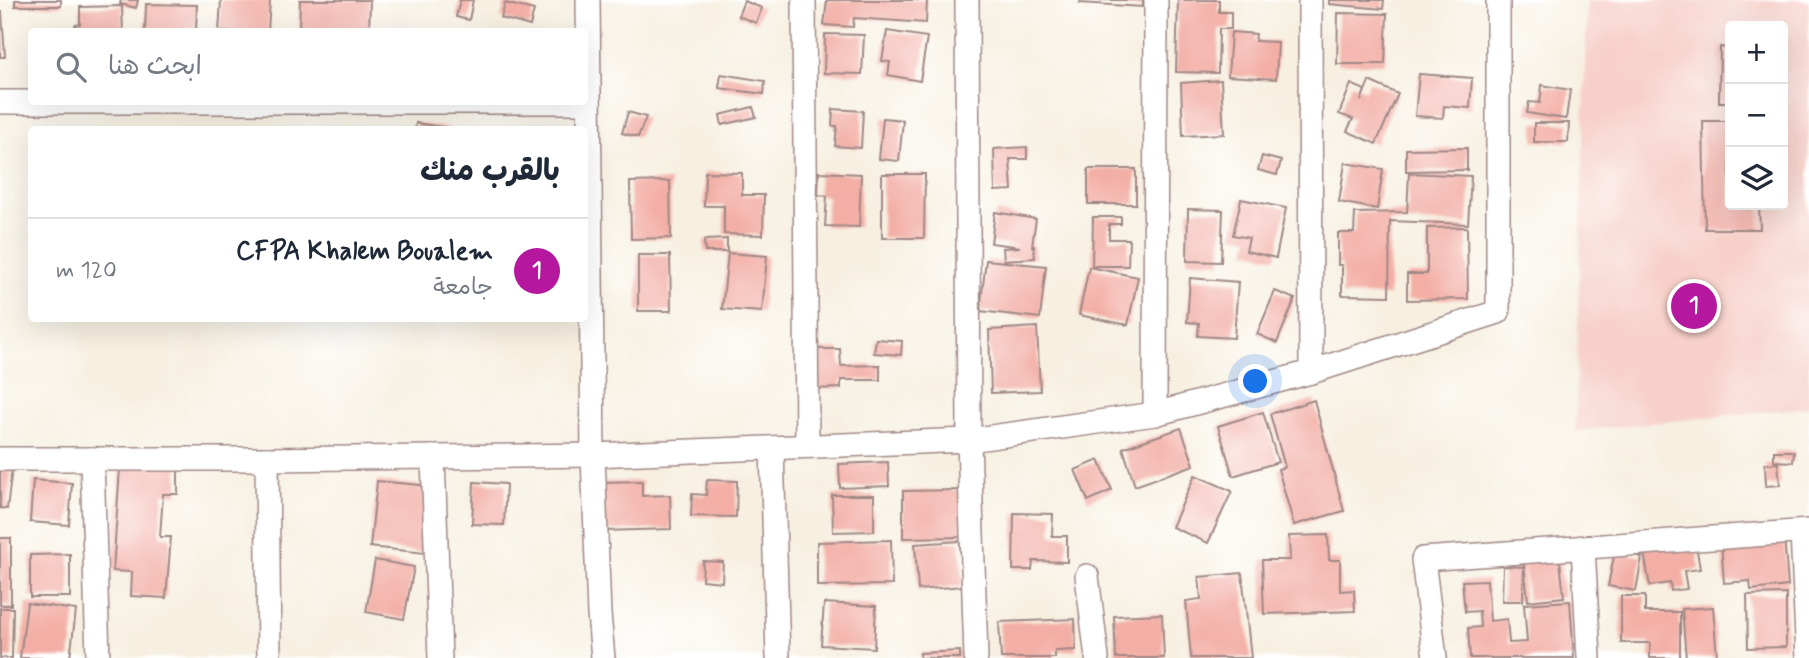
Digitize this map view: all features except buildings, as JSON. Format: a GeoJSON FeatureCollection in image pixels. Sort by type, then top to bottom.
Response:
{"type":"FeatureCollection","features":[{"type":"Feature","properties":{"kind":"street"},"geometry":{"type":"LineString","coordinates":[[588,0],[593,454],[599,614],[604,658]]}},
{"type":"Feature","properties":{"kind":"street"},"geometry":{"type":"LineString","coordinates":[[804,0],[807,446]]}},
{"type":"Feature","properties":{"kind":"street"},"geometry":{"type":"LineString","coordinates":[[967,0],[969,440],[976,658]]}},
{"type":"Feature","properties":{"kind":"street"},"geometry":{"type":"LineString","coordinates":[[1155,414],[1156,0]]}},
{"type":"Feature","properties":{"kind":"street"},"geometry":{"type":"LineString","coordinates":[[1310,0],[1311,372]]}},
{"type":"Feature","properties":{"kind":"street"},"geometry":{"type":"LineString","coordinates":[[0,458],[433,457],[969,440],[1155,414],[1311,372],[1498,312],[1498,0]]}},
{"type":"Feature","properties":{"kind":"street"},"geometry":{"type":"LineString","coordinates":[[0,102],[28,102]]}},
{"type":"Feature","properties":{"kind":"street"},"geometry":{"type":"LineString","coordinates":[[772,448],[778,658]]}},
{"type":"Feature","properties":{"kind":"street"},"geometry":{"type":"LineString","coordinates":[[433,457],[440,658]]}},
{"type":"Feature","properties":{"kind":"street"},"geometry":{"type":"LineString","coordinates":[[92,459],[98,658]]}},
{"type":"Feature","properties":{"kind":"street"},"geometry":{"type":"LineString","coordinates":[[267,459],[269,658]]}},
{"type":"Feature","properties":{"kind":"street"},"geometry":{"type":"LineString","coordinates":[[1435,658],[1423,559],[1806,531],[1808,658]]}},
{"type":"Feature","properties":{"kind":"street"},"geometry":{"type":"LineString","coordinates":[[1583,547],[1589,658]]}},
{"type":"Feature","properties":{"kind":"street"},"geometry":{"type":"LineString","coordinates":[[1087,576],[1097,658]]}},
{"type":"Feature","properties":{"kind":"shaded area"},"geometry":{"type":"Polygon","coordinates":[[[1587,0],[1809,0],[1809,407],[1575,431],[1587,0]]]}},
{"type":"Feature","properties":{"kind":"place","name":"CFPA Khalem Boualem"},"geometry":{"type":"Point","coordinates":[1694,306]}}]}
